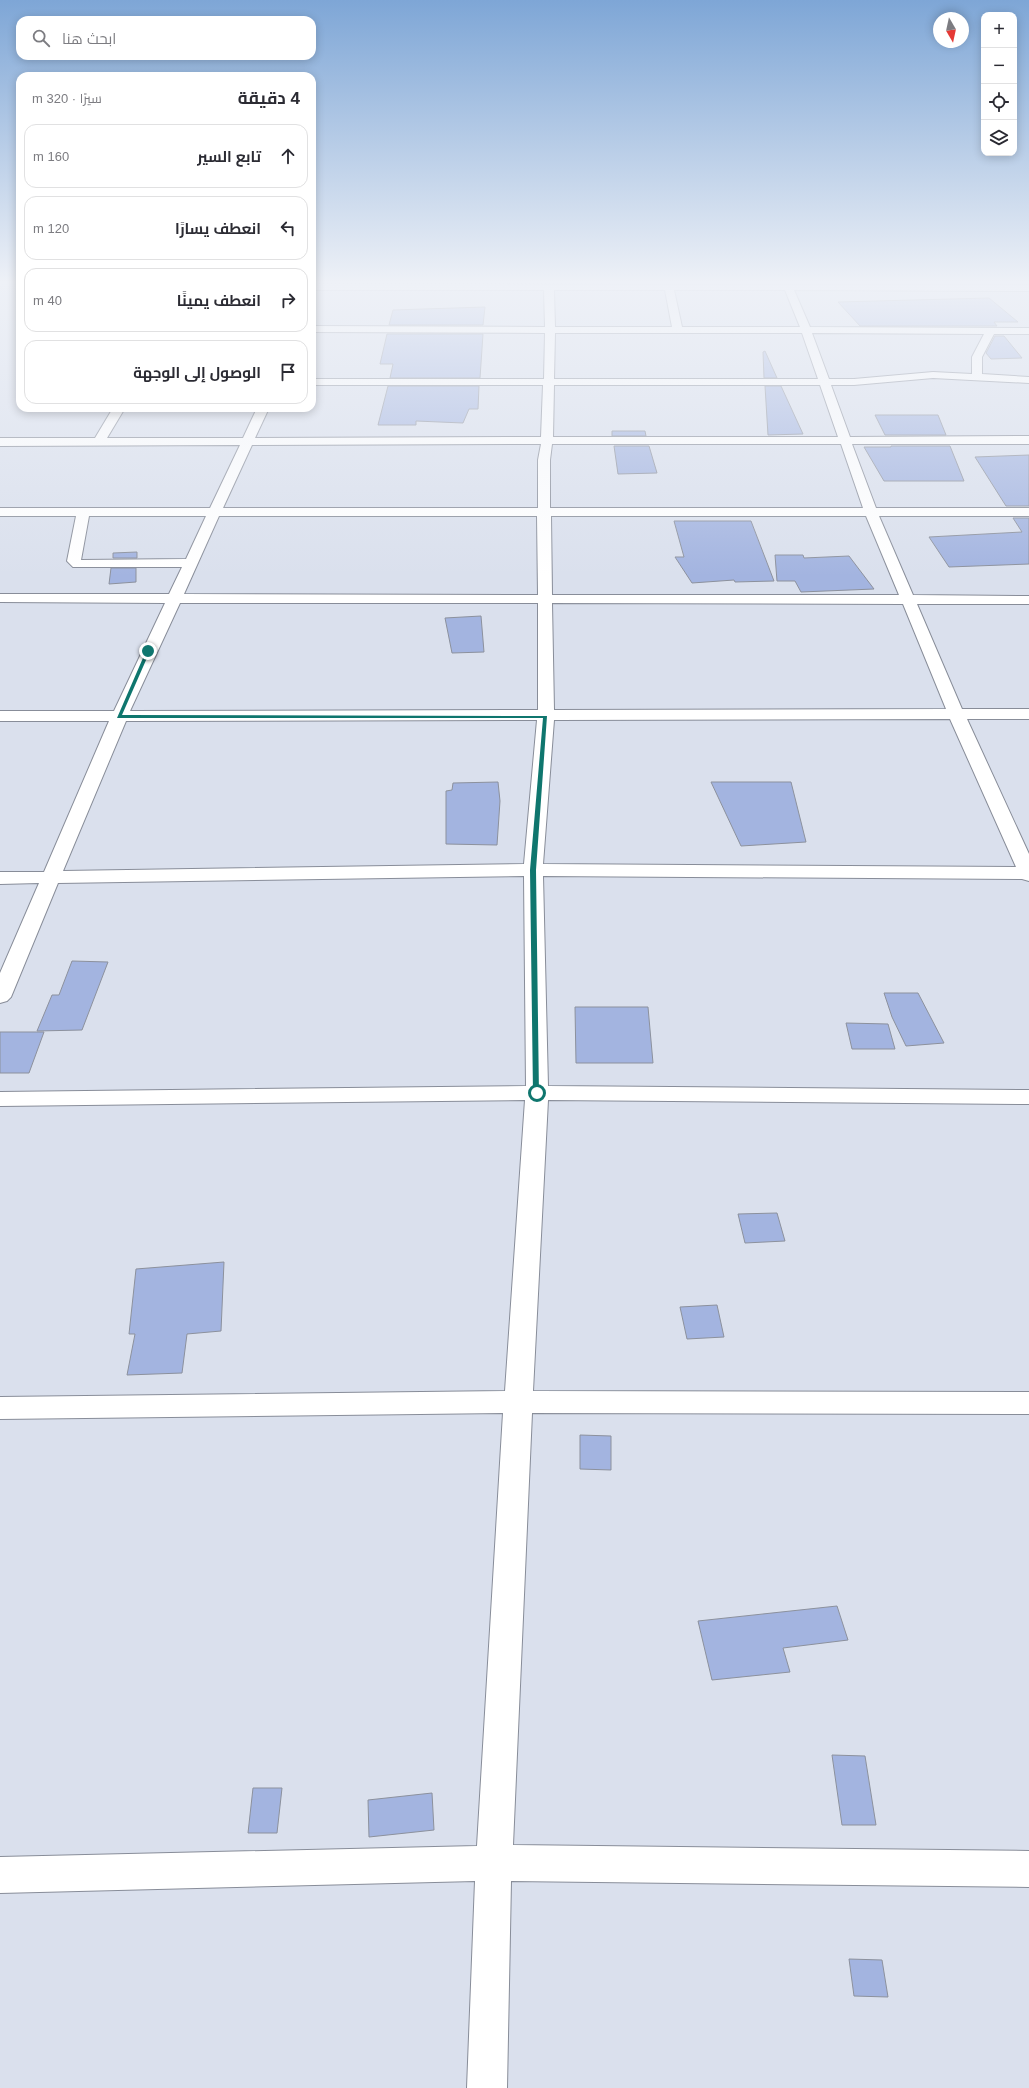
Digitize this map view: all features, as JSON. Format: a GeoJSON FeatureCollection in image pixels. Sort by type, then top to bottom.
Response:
{"type":"FeatureCollection","features":[{"type":"Feature","properties":{"kind":"street"},"geometry":{"type":"LineString","coordinates":[[316,382],[845,381]]}},
{"type":"Feature","properties":{"kind":"street"},"geometry":{"type":"LineString","coordinates":[[487,2088],[494,1863],[518,1402],[537,1093],[533,870],[546,717],[544,460],[547,441],[548,382]]}},
{"type":"Feature","properties":{"kind":"street"},"geometry":{"type":"LineString","coordinates":[[0,878],[533,870],[1029,874],[957,716],[910,600],[871,512],[824,382]]}},
{"type":"Feature","properties":{"kind":"street"},"geometry":{"type":"LineString","coordinates":[[99,441],[117,412]]}},
{"type":"Feature","properties":{"kind":"street"},"geometry":{"type":"LineString","coordinates":[[0,997],[118,717],[261,412]]}},
{"type":"Feature","properties":{"kind":"street"},"geometry":{"type":"LineString","coordinates":[[0,442],[1029,440]]}},
{"type":"Feature","properties":{"kind":"street"},"geometry":{"type":"LineString","coordinates":[[0,512],[1029,512]]}},
{"type":"Feature","properties":{"kind":"street"},"geometry":{"type":"LineString","coordinates":[[83,512],[74,561],[78,564],[190,563]]}},
{"type":"Feature","properties":{"kind":"street"},"geometry":{"type":"LineString","coordinates":[[0,598],[544,601],[1029,600]]}},
{"type":"Feature","properties":{"kind":"street"},"geometry":{"type":"LineString","coordinates":[[0,716],[546,717],[957,716],[1029,714]]}},
{"type":"Feature","properties":{"kind":"street"},"geometry":{"type":"LineString","coordinates":[[0,1099],[537,1093],[1029,1097]]}},
{"type":"Feature","properties":{"kind":"street"},"geometry":{"type":"LineString","coordinates":[[0,1408],[518,1402],[1029,1403]]}},
{"type":"Feature","properties":{"kind":"street"},"geometry":{"type":"LineString","coordinates":[[0,1875],[494,1863],[1029,1869]]}},
{"type":"Feature","properties":{"kind":"building"},"geometry":{"type":"Polygon","coordinates":[[[388,386],[479,386],[478,409],[469,409],[463,423],[416,421],[416,425],[378,425],[388,386]]]}},
{"type":"Feature","properties":{"kind":"building"},"geometry":{"type":"Polygon","coordinates":[[[765,386],[781,386],[803,434],[768,435],[765,386]]]}},
{"type":"Feature","properties":{"kind":"building"},"geometry":{"type":"Polygon","coordinates":[[[875,415],[938,415],[946,435],[885,435],[875,415]]]}},
{"type":"Feature","properties":{"kind":"building"},"geometry":{"type":"Polygon","coordinates":[[[612,431],[645,431],[646,436],[612,436],[612,431]]]}},
{"type":"Feature","properties":{"kind":"building"},"geometry":{"type":"Polygon","coordinates":[[[614,446],[649,446],[657,473],[618,474],[614,446]]]}},
{"type":"Feature","properties":{"kind":"building"},"geometry":{"type":"Polygon","coordinates":[[[950,446],[964,481],[884,481],[864,447],[950,446]]]}},
{"type":"Feature","properties":{"kind":"building"},"geometry":{"type":"Polygon","coordinates":[[[1029,455],[1029,506],[1006,506],[975,457],[1029,455]]]}},
{"type":"Feature","properties":{"kind":"building"},"geometry":{"type":"Polygon","coordinates":[[[1013,518],[1029,518],[1029,564],[949,567],[929,537],[1022,532],[1013,518]]]}},
{"type":"Feature","properties":{"kind":"building"},"geometry":{"type":"Polygon","coordinates":[[[674,521],[751,521],[774,581],[735,582],[734,580],[692,583],[675,557],[684,557],[674,521]]]}},
{"type":"Feature","properties":{"kind":"building"},"geometry":{"type":"Polygon","coordinates":[[[137,552],[137,558],[113,558],[113,553],[137,552]]]}},
{"type":"Feature","properties":{"kind":"building"},"geometry":{"type":"Polygon","coordinates":[[[775,555],[803,555],[804,558],[849,556],[874,589],[801,592],[795,581],[777,581],[775,555]]]}},
{"type":"Feature","properties":{"kind":"building"},"geometry":{"type":"Polygon","coordinates":[[[111,568],[136,568],[136,582],[109,584],[111,568]]]}},
{"type":"Feature","properties":{"kind":"building"},"geometry":{"type":"Polygon","coordinates":[[[481,616],[484,652],[452,653],[445,618],[481,616]]]}},
{"type":"Feature","properties":{"kind":"building"},"geometry":{"type":"Polygon","coordinates":[[[498,782],[500,801],[497,845],[446,844],[446,791],[452,790],[453,783],[498,782]]]}},
{"type":"Feature","properties":{"kind":"building"},"geometry":{"type":"Polygon","coordinates":[[[711,782],[791,782],[806,842],[741,846],[711,782]]]}},
{"type":"Feature","properties":{"kind":"building"},"geometry":{"type":"Polygon","coordinates":[[[72,961],[108,962],[82,1030],[37,1031],[52,995],[59,995],[72,961]]]}},
{"type":"Feature","properties":{"kind":"building"},"geometry":{"type":"Polygon","coordinates":[[[884,993],[918,993],[944,1043],[906,1046],[892,1017],[884,993]]]}},
{"type":"Feature","properties":{"kind":"building"},"geometry":{"type":"Polygon","coordinates":[[[575,1007],[648,1007],[653,1063],[576,1063],[575,1007]]]}},
{"type":"Feature","properties":{"kind":"building"},"geometry":{"type":"Polygon","coordinates":[[[846,1023],[888,1024],[895,1049],[852,1049],[846,1023]]]}},
{"type":"Feature","properties":{"kind":"building"},"geometry":{"type":"Polygon","coordinates":[[[0,1032],[44,1032],[29,1073],[0,1073],[0,1032]]]}},
{"type":"Feature","properties":{"kind":"building"},"geometry":{"type":"Polygon","coordinates":[[[777,1213],[785,1241],[745,1243],[738,1214],[777,1213]]]}},
{"type":"Feature","properties":{"kind":"building"},"geometry":{"type":"Polygon","coordinates":[[[224,1262],[221,1331],[187,1334],[182,1373],[127,1375],[135,1334],[129,1334],[136,1269],[224,1262]]]}},
{"type":"Feature","properties":{"kind":"building"},"geometry":{"type":"Polygon","coordinates":[[[717,1305],[724,1337],[687,1339],[680,1307],[717,1305]]]}},
{"type":"Feature","properties":{"kind":"building"},"geometry":{"type":"Polygon","coordinates":[[[580,1435],[611,1436],[611,1470],[580,1469],[580,1435]]]}},
{"type":"Feature","properties":{"kind":"building"},"geometry":{"type":"Polygon","coordinates":[[[837,1606],[848,1640],[783,1648],[790,1672],[712,1680],[698,1621],[837,1606]]]}},
{"type":"Feature","properties":{"kind":"building"},"geometry":{"type":"Polygon","coordinates":[[[832,1755],[865,1756],[876,1825],[842,1825],[832,1755]]]}},
{"type":"Feature","properties":{"kind":"building"},"geometry":{"type":"Polygon","coordinates":[[[253,1788],[282,1788],[277,1833],[248,1833],[253,1788]]]}},
{"type":"Feature","properties":{"kind":"building"},"geometry":{"type":"Polygon","coordinates":[[[432,1793],[434,1830],[369,1837],[368,1800],[432,1793]]]}},
{"type":"Feature","properties":{"kind":"building"},"geometry":{"type":"Polygon","coordinates":[[[849,1959],[882,1960],[888,1997],[854,1996],[849,1959]]]}},
{"type":"Feature","properties":{"kind":"route"},"geometry":{"type":"LineString","coordinates":[[148,651],[118,717],[546,717],[533,870],[537,1093]]}}]}
